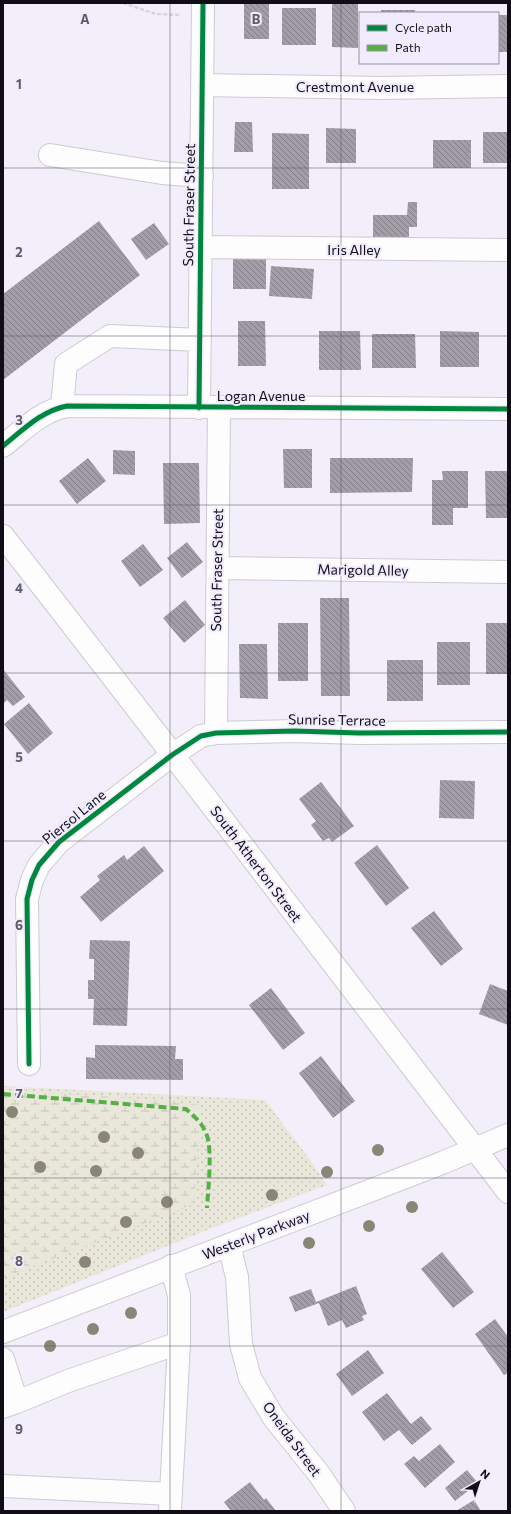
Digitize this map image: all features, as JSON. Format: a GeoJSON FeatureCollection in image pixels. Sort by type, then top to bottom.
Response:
{"type":"FeatureCollection","features":[{"type":"Feature","properties":{"kind":"street","name":"South Fraser Street"},"geometry":{"type":"LineString","coordinates":[[203,3],[200,340],[209,408],[218,568],[216,732]]}},
{"type":"Feature","properties":{"kind":"street","name":"Crestmont Avenue"},"geometry":{"type":"LineString","coordinates":[[203,85],[381,88],[508,86]]}},
{"type":"Feature","properties":{"kind":"street"},"geometry":{"type":"LineString","coordinates":[[50,155],[162,173],[202,176]]}},
{"type":"Feature","properties":{"kind":"street","name":"Iris Alley"},"geometry":{"type":"LineString","coordinates":[[201,247],[508,250]]}},
{"type":"Feature","properties":{"kind":"street"},"geometry":{"type":"LineString","coordinates":[[62,407],[66,364],[110,336],[200,340]]}},
{"type":"Feature","properties":{"kind":"street","name":"Logan Avenue"},"geometry":{"type":"LineString","coordinates":[[3,446],[53,408],[62,407],[508,409]]}},
{"type":"Feature","properties":{"kind":"street","name":"South Atherton Street"},"geometry":{"type":"LineString","coordinates":[[3,536],[508,1192]]}},
{"type":"Feature","properties":{"kind":"street","name":"Marigold Alley"},"geometry":{"type":"LineString","coordinates":[[218,568],[508,572]]}},
{"type":"Feature","properties":{"kind":"street","name":"Sunrise Terrace"},"geometry":{"type":"LineString","coordinates":[[172,755],[201,736],[216,732],[295,730],[360,733],[508,732]]}},
{"type":"Feature","properties":{"kind":"street","name":"Piersol Lane"},"geometry":{"type":"LineString","coordinates":[[29,1064],[27,899],[38,864],[59,842],[172,755]]}},
{"type":"Feature","properties":{"kind":"street","name":"Westerly Parkway"},"geometry":{"type":"LineString","coordinates":[[3,1332],[475,1150],[508,1135]]}},
{"type":"Feature","properties":{"kind":"street","name":"Oneida Street"},"geometry":{"type":"LineString","coordinates":[[229,1245],[237,1277],[241,1344],[250,1378],[274,1418],[319,1474],[344,1511]]}},
{"type":"Feature","properties":{"kind":"street"},"geometry":{"type":"LineString","coordinates":[[3,1486],[170,1502],[180,1305],[171,1266]]}},
{"type":"Feature","properties":{"kind":"street"},"geometry":{"type":"LineString","coordinates":[[3,1359],[10,1404],[68,1381],[179,1343]]}},
{"type":"Feature","properties":{"kind":"path"},"geometry":{"type":"LineString","coordinates":[[123,3],[156,14],[181,15]]}},
{"type":"Feature","properties":{"kind":"green space"},"geometry":{"type":"Polygon","coordinates":[[[3,1086],[265,1100],[311,1161],[327,1185],[215,1227],[3,1312],[3,1086]]]}},
{"type":"Feature","properties":{"kind":"green space"},"geometry":{"type":"Polygon","coordinates":[[[3,1090],[146,1099],[201,1105],[194,1204],[3,1278],[3,1090]]]}},
{"type":"Feature","properties":{"kind":"building"},"geometry":{"type":"Polygon","coordinates":[[[332,3],[358,3],[358,48],[332,47],[332,3]]]}},
{"type":"Feature","properties":{"kind":"building"},"geometry":{"type":"Polygon","coordinates":[[[244,4],[269,4],[269,39],[244,39],[244,4]]]}},
{"type":"Feature","properties":{"kind":"building"},"geometry":{"type":"Polygon","coordinates":[[[282,8],[316,8],[316,45],[282,45],[282,8]]]}},
{"type":"Feature","properties":{"kind":"building"},"geometry":{"type":"Polygon","coordinates":[[[381,10],[415,10],[415,12],[381,12],[381,10]]]}},
{"type":"Feature","properties":{"kind":"building"},"geometry":{"type":"Polygon","coordinates":[[[499,15],[508,15],[508,52],[499,52],[499,15]]]}},
{"type":"Feature","properties":{"kind":"building"},"geometry":{"type":"Polygon","coordinates":[[[235,122],[252,122],[253,152],[234,152],[235,122]]]}},
{"type":"Feature","properties":{"kind":"building"},"geometry":{"type":"Polygon","coordinates":[[[326,128],[356,129],[356,163],[326,163],[326,128]]]}},
{"type":"Feature","properties":{"kind":"building"},"geometry":{"type":"Polygon","coordinates":[[[483,132],[508,132],[508,163],[483,163],[483,132]]]}},
{"type":"Feature","properties":{"kind":"building"},"geometry":{"type":"Polygon","coordinates":[[[272,133],[309,134],[309,189],[272,189],[272,133]]]}},
{"type":"Feature","properties":{"kind":"building"},"geometry":{"type":"Polygon","coordinates":[[[433,140],[471,140],[471,168],[433,168],[433,140]]]}},
{"type":"Feature","properties":{"kind":"building"},"geometry":{"type":"Polygon","coordinates":[[[408,202],[417,202],[417,227],[409,227],[409,239],[373,239],[373,215],[407,215],[408,202]]]}},
{"type":"Feature","properties":{"kind":"building"},"geometry":{"type":"Polygon","coordinates":[[[99,221],[140,275],[3,380],[3,294],[99,221]]]}},
{"type":"Feature","properties":{"kind":"building"},"geometry":{"type":"Polygon","coordinates":[[[154,223],[169,244],[146,260],[131,239],[154,223]]]}},
{"type":"Feature","properties":{"kind":"building"},"geometry":{"type":"Polygon","coordinates":[[[233,259],[266,259],[266,289],[233,289],[233,259]]]}},
{"type":"Feature","properties":{"kind":"building"},"geometry":{"type":"Polygon","coordinates":[[[271,266],[314,269],[312,299],[269,296],[271,266]]]}},
{"type":"Feature","properties":{"kind":"building"},"geometry":{"type":"Polygon","coordinates":[[[238,321],[265,321],[266,366],[238,366],[238,321]]]}},
{"type":"Feature","properties":{"kind":"building"},"geometry":{"type":"Polygon","coordinates":[[[319,331],[360,331],[361,370],[319,370],[319,331]]]}},
{"type":"Feature","properties":{"kind":"building"},"geometry":{"type":"Polygon","coordinates":[[[440,331],[479,332],[479,367],[440,367],[440,331]]]}},
{"type":"Feature","properties":{"kind":"building"},"geometry":{"type":"Polygon","coordinates":[[[372,334],[415,334],[416,368],[372,368],[372,334]]]}},
{"type":"Feature","properties":{"kind":"building"},"geometry":{"type":"Polygon","coordinates":[[[283,449],[312,449],[312,488],[284,488],[283,449]]]}},
{"type":"Feature","properties":{"kind":"building"},"geometry":{"type":"Polygon","coordinates":[[[113,450],[135,451],[135,475],[113,474],[113,450]]]}},
{"type":"Feature","properties":{"kind":"building"},"geometry":{"type":"Polygon","coordinates":[[[88,458],[106,481],[77,504],[59,481],[88,458]]]}},
{"type":"Feature","properties":{"kind":"building"},"geometry":{"type":"Polygon","coordinates":[[[330,458],[413,458],[412,492],[330,493],[330,458]]]}},
{"type":"Feature","properties":{"kind":"building"},"geometry":{"type":"Polygon","coordinates":[[[163,463],[199,463],[200,523],[164,524],[163,463]]]}},
{"type":"Feature","properties":{"kind":"building"},"geometry":{"type":"Polygon","coordinates":[[[442,471],[468,471],[468,508],[453,508],[453,525],[432,525],[432,480],[443,480],[442,471]]]}},
{"type":"Feature","properties":{"kind":"building"},"geometry":{"type":"Polygon","coordinates":[[[485,471],[508,471],[508,518],[486,518],[485,471]]]}},
{"type":"Feature","properties":{"kind":"building"},"geometry":{"type":"Polygon","coordinates":[[[187,542],[203,562],[182,578],[167,558],[187,542]]]}},
{"type":"Feature","properties":{"kind":"building"},"geometry":{"type":"Polygon","coordinates":[[[143,544],[163,570],[140,587],[121,561],[143,544]]]}},
{"type":"Feature","properties":{"kind":"building"},"geometry":{"type":"Polygon","coordinates":[[[320,598],[349,598],[350,696],[321,696],[320,598]]]}},
{"type":"Feature","properties":{"kind":"building"},"geometry":{"type":"Polygon","coordinates":[[[185,600],[205,625],[184,643],[163,618],[185,600]]]}},
{"type":"Feature","properties":{"kind":"building"},"geometry":{"type":"Polygon","coordinates":[[[278,623],[308,623],[308,681],[278,681],[278,623]]]}},
{"type":"Feature","properties":{"kind":"building"},"geometry":{"type":"Polygon","coordinates":[[[486,623],[508,623],[508,674],[486,674],[486,623]]]}},
{"type":"Feature","properties":{"kind":"building"},"geometry":{"type":"Polygon","coordinates":[[[437,642],[470,642],[470,685],[437,685],[437,642]]]}},
{"type":"Feature","properties":{"kind":"building"},"geometry":{"type":"Polygon","coordinates":[[[239,644],[267,644],[268,699],[240,698],[239,644]]]}},
{"type":"Feature","properties":{"kind":"building"},"geometry":{"type":"Polygon","coordinates":[[[387,660],[423,660],[423,701],[387,701],[387,660]]]}},
{"type":"Feature","properties":{"kind":"building"},"geometry":{"type":"Polygon","coordinates":[[[3,669],[25,697],[13,706],[7,700],[3,704],[3,669]]]}},
{"type":"Feature","properties":{"kind":"building"},"geometry":{"type":"Polygon","coordinates":[[[29,703],[53,733],[28,754],[4,724],[29,703]]]}},
{"type":"Feature","properties":{"kind":"building"},"geometry":{"type":"Polygon","coordinates":[[[440,780],[475,781],[474,819],[439,818],[440,780]]]}},
{"type":"Feature","properties":{"kind":"building"},"geometry":{"type":"Polygon","coordinates":[[[321,782],[354,826],[332,842],[329,838],[323,841],[311,825],[316,821],[299,799],[321,782]]]}},
{"type":"Feature","properties":{"kind":"building"},"geometry":{"type":"Polygon","coordinates":[[[377,845],[409,888],[386,906],[354,863],[377,845]]]}},
{"type":"Feature","properties":{"kind":"building"},"geometry":{"type":"Polygon","coordinates":[[[144,846],[164,871],[101,922],[80,897],[100,880],[97,876],[124,855],[127,860],[144,846]]]}},
{"type":"Feature","properties":{"kind":"building"},"geometry":{"type":"Polygon","coordinates":[[[434,911],[463,949],[441,966],[411,928],[434,911]]]}},
{"type":"Feature","properties":{"kind":"building"},"geometry":{"type":"Polygon","coordinates":[[[90,940],[130,941],[127,1026],[93,1025],[94,999],[88,999],[88,980],[94,980],[94,959],[89,959],[90,940]]]}},
{"type":"Feature","properties":{"kind":"building"},"geometry":{"type":"Polygon","coordinates":[[[490,984],[508,991],[508,1025],[479,1014],[490,984]]]}},
{"type":"Feature","properties":{"kind":"building"},"geometry":{"type":"Polygon","coordinates":[[[271,988],[305,1033],[283,1050],[249,1005],[271,988]]]}},
{"type":"Feature","properties":{"kind":"building"},"geometry":{"type":"Polygon","coordinates":[[[95,1045],[176,1046],[175,1059],[183,1059],[183,1080],[86,1079],[86,1057],[95,1058],[95,1045]]]}},
{"type":"Feature","properties":{"kind":"building"},"geometry":{"type":"Polygon","coordinates":[[[321,1056],[355,1101],[333,1118],[299,1073],[321,1056]]]}},
{"type":"Feature","properties":{"kind":"building"},"geometry":{"type":"Polygon","coordinates":[[[442,1252],[474,1292],[453,1308],[421,1269],[442,1252]]]}},
{"type":"Feature","properties":{"kind":"building"},"geometry":{"type":"Polygon","coordinates":[[[356,1286],[367,1314],[362,1316],[364,1320],[346,1328],[342,1320],[328,1326],[319,1303],[295,1312],[289,1297],[311,1289],[316,1302],[356,1286]]]}},
{"type":"Feature","properties":{"kind":"building"},"geometry":{"type":"Polygon","coordinates":[[[495,1319],[508,1337],[508,1373],[504,1375],[475,1334],[495,1319]]]}},
{"type":"Feature","properties":{"kind":"building"},"geometry":{"type":"Polygon","coordinates":[[[368,1350],[384,1373],[352,1396],[336,1374],[368,1350]]]}},
{"type":"Feature","properties":{"kind":"building"},"geometry":{"type":"Polygon","coordinates":[[[387,1393],[411,1424],[421,1416],[432,1429],[412,1445],[399,1430],[384,1441],[362,1412],[387,1393]]]}},
{"type":"Feature","properties":{"kind":"building"},"geometry":{"type":"Polygon","coordinates":[[[440,1444],[455,1462],[425,1488],[404,1464],[414,1456],[419,1461],[440,1444]]]}},
{"type":"Feature","properties":{"kind":"building"},"geometry":{"type":"Polygon","coordinates":[[[467,1470],[478,1483],[455,1501],[445,1488],[467,1470]]]}},
{"type":"Feature","properties":{"kind":"building"},"geometry":{"type":"Polygon","coordinates":[[[250,1482],[264,1500],[266,1498],[276,1511],[231,1511],[224,1502],[250,1482]]]}},
{"type":"Feature","properties":{"kind":"building"},"geometry":{"type":"Polygon","coordinates":[[[474,1500],[481,1511],[456,1511],[474,1500]]]}},
{"type":"Feature","properties":{"kind":"marked path"},"geometry":{"type":"LineString","coordinates":[[3,1094],[186,1109],[202,1126],[208,1140],[210,1169],[207,1208]]}},
{"type":"Feature","properties":{"kind":"cycle path"},"geometry":{"type":"LineString","coordinates":[[199,408],[203,3]]}},
{"type":"Feature","properties":{"kind":"cycle path"},"geometry":{"type":"LineString","coordinates":[[3,446],[41,417],[58,408],[67,406],[508,409]]}},
{"type":"Feature","properties":{"kind":"cycle path"},"geometry":{"type":"LineString","coordinates":[[29,1064],[27,899],[32,880],[39,865],[59,842],[172,755],[201,736],[216,733],[295,731],[359,733],[508,732]]}}]}
